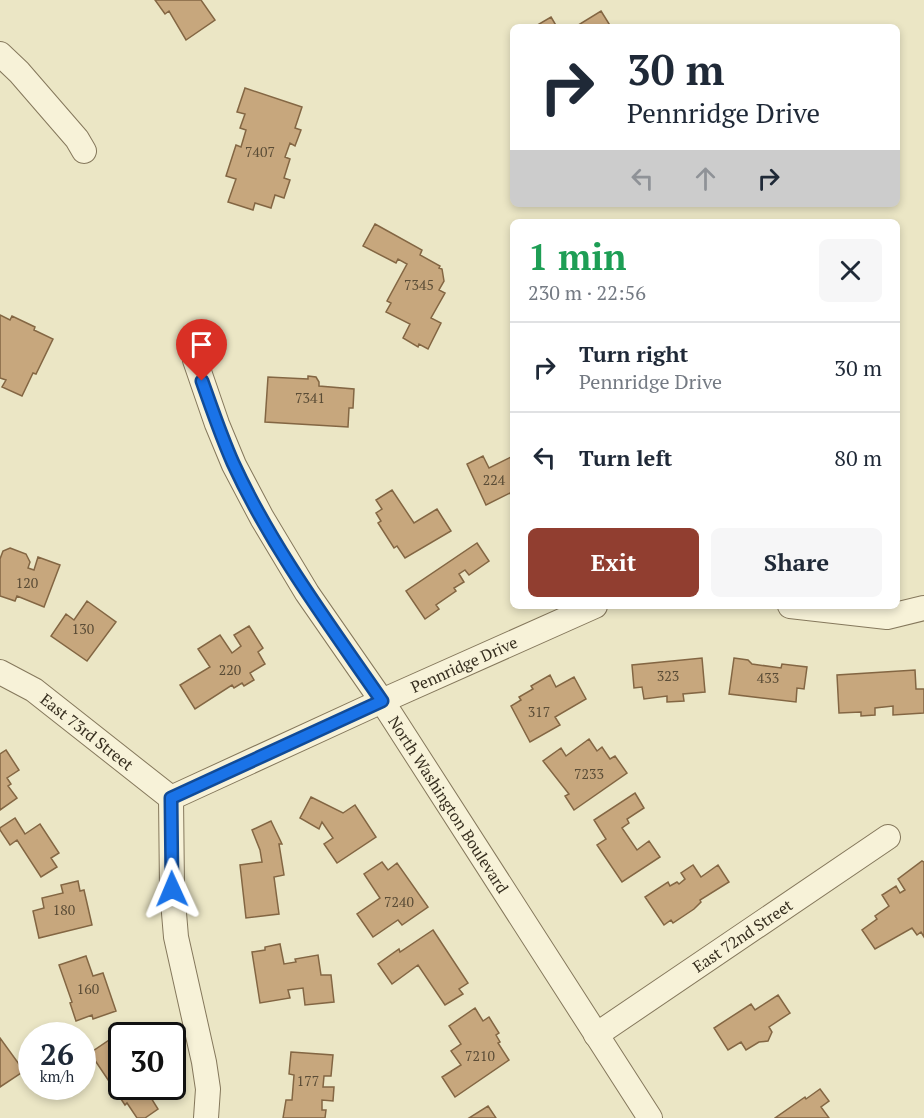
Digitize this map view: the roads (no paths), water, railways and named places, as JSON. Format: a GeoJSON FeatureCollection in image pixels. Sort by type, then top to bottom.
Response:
{"type":"FeatureCollection","features":[{"type":"Feature","properties":{"kind":"street"},"geometry":{"type":"LineString","coordinates":[[0,54],[19,72],[77,139],[84,151]]}},
{"type":"Feature","properties":{"kind":"street","name":"North Washington Boulevard"},"geometry":{"type":"LineString","coordinates":[[195,360],[234,465],[262,518],[307,593],[382,701],[650,1118]]}},
{"type":"Feature","properties":{"kind":"street"},"geometry":{"type":"LineString","coordinates":[[816,609],[887,617],[924,608]]}},
{"type":"Feature","properties":{"kind":"street","name":"Pennridge Drive"},"geometry":{"type":"LineString","coordinates":[[171,798],[588,609]]}},
{"type":"Feature","properties":{"kind":"street","name":"East 73rd Street"},"geometry":{"type":"LineString","coordinates":[[0,672],[34,690],[171,798]]}},
{"type":"Feature","properties":{"kind":"street"},"geometry":{"type":"LineString","coordinates":[[171,798],[172,889],[176,938],[204,1062],[208,1089],[206,1118]]}},
{"type":"Feature","properties":{"kind":"street","name":"East 72nd Street"},"geometry":{"type":"LineString","coordinates":[[596,1035],[888,837]]}}]}
